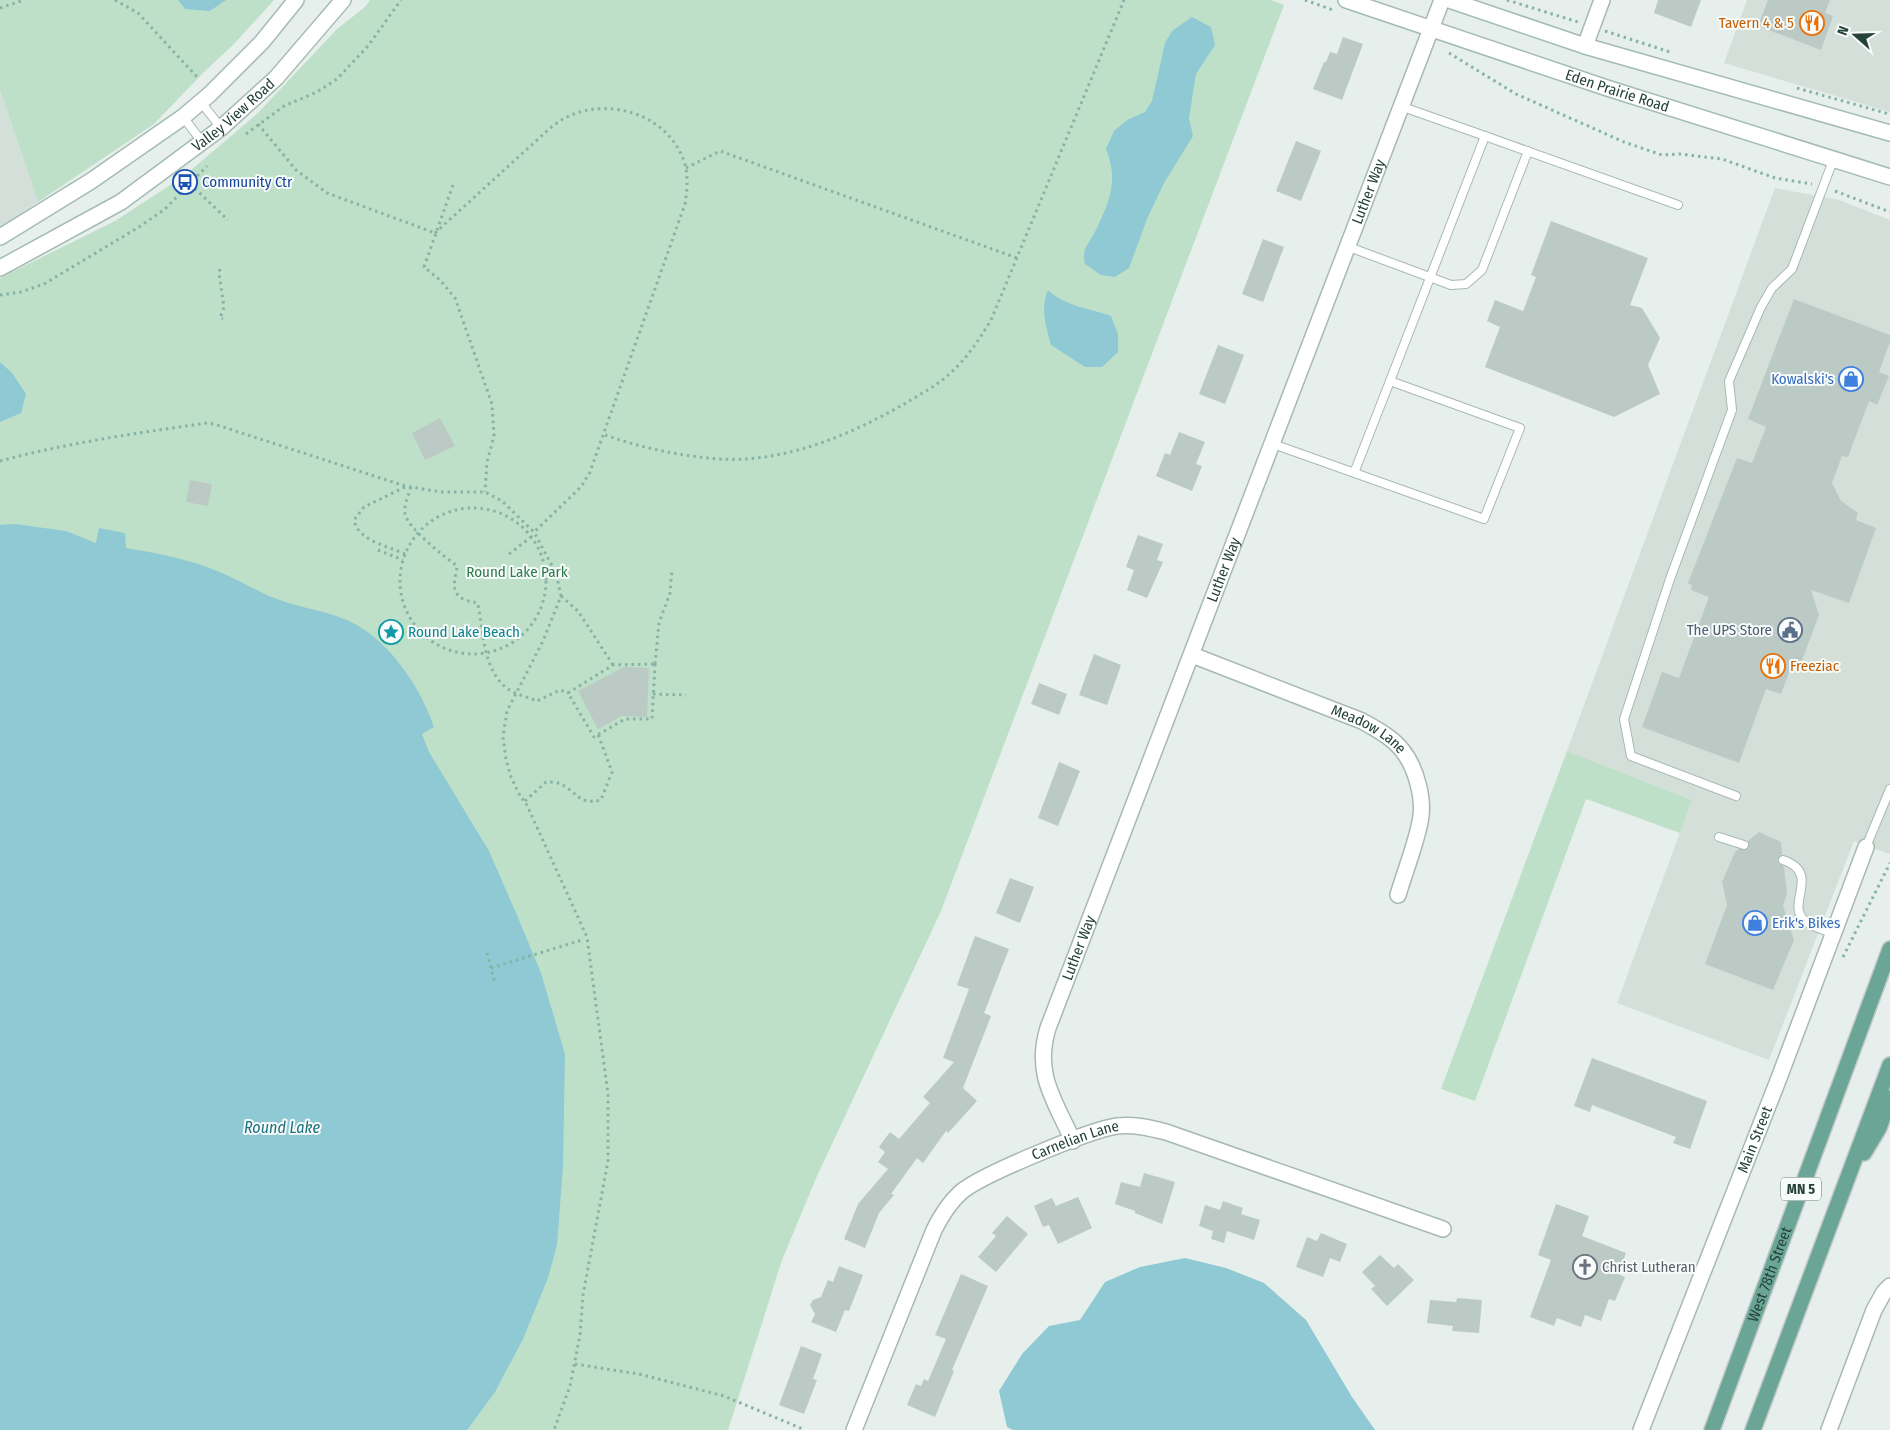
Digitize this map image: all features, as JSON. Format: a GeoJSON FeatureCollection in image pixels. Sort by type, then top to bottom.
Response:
{"type":"FeatureCollection","features":[{"type":"Feature","properties":{"kind":"main road","name":"West 78th Street"},"geometry":{"type":"LineString","coordinates":[[1712,1430],[1890,949]]}},
{"type":"Feature","properties":{"kind":"main road","name":"MN 5"},"geometry":{"type":"LineString","coordinates":[[1753,1430],[1890,1065]]}},
{"type":"Feature","properties":{"kind":"main road"},"geometry":{"type":"LineString","coordinates":[[1839,1198],[1879,1128],[1890,1098]]}},
{"type":"Feature","properties":{"kind":"street","name":"Valley View Road"},"geometry":{"type":"LineString","coordinates":[[0,237],[90,181],[183,117],[201,102],[262,42],[296,0]]}},
{"type":"Feature","properties":{"kind":"street","name":"Valley View Road"},"geometry":{"type":"LineString","coordinates":[[0,268],[122,202],[222,128],[276,78],[343,0]]}},
{"type":"Feature","properties":{"kind":"street","name":"Luther Way"},"geometry":{"type":"LineString","coordinates":[[1073,1141],[1042,1069],[1042,1047],[1403,107],[1442,0]]}},
{"type":"Feature","properties":{"kind":"street"},"geometry":{"type":"LineString","coordinates":[[1449,0],[1585,46],[1890,133]]}},
{"type":"Feature","properties":{"kind":"street"},"geometry":{"type":"LineString","coordinates":[[1585,46],[1602,0]]}},
{"type":"Feature","properties":{"kind":"street","name":"Eden Prairie Road"},"geometry":{"type":"LineString","coordinates":[[1343,6],[1428,37],[1607,88],[1890,177]]}},
{"type":"Feature","properties":{"kind":"street","name":"Meadow Lane"},"geometry":{"type":"LineString","coordinates":[[1192,655],[1362,720],[1384,733],[1403,750],[1414,772],[1420,796],[1421,821],[1398,895]]}},
{"type":"Feature","properties":{"kind":"street","name":"Main Street"},"geometry":{"type":"LineString","coordinates":[[1641,1430],[1834,934],[1866,846]]}},
{"type":"Feature","properties":{"kind":"street","name":"Carnelian Lane"},"geometry":{"type":"LineString","coordinates":[[854,1430],[934,1230],[945,1209],[961,1192],[981,1180],[1096,1131],[1119,1126],[1143,1126],[1166,1132],[1444,1229]]}},
{"type":"Feature","properties":{"kind":"street"},"geometry":{"type":"LineString","coordinates":[[1829,1430],[1874,1310],[1884,1292],[1890,1286]]}},
{"type":"Feature","properties":{"kind":"lane"},"geometry":{"type":"LineString","coordinates":[[201,102],[222,128]]}},
{"type":"Feature","properties":{"kind":"lane"},"geometry":{"type":"LineString","coordinates":[[1403,107],[1678,205]]}},
{"type":"Feature","properties":{"kind":"lane"},"geometry":{"type":"LineString","coordinates":[[183,117],[203,142]]}},
{"type":"Feature","properties":{"kind":"lane"},"geometry":{"type":"LineString","coordinates":[[1354,473],[1485,136]]}},
{"type":"Feature","properties":{"kind":"lane"},"geometry":{"type":"LineString","coordinates":[[1349,247],[1430,279],[1451,285],[1466,284],[1482,270],[1528,151]]}},
{"type":"Feature","properties":{"kind":"lane"},"geometry":{"type":"LineString","coordinates":[[1736,796],[1631,756],[1624,720],[1674,570],[1732,410],[1729,381],[1761,307],[1772,288],[1792,269],[1834,158]]}},
{"type":"Feature","properties":{"kind":"lane"},"geometry":{"type":"LineString","coordinates":[[1273,444],[1484,519],[1520,428],[1390,381]]}},
{"type":"Feature","properties":{"kind":"lane"},"geometry":{"type":"LineString","coordinates":[[1866,846],[1890,790]]}},
{"type":"Feature","properties":{"kind":"lane"},"geometry":{"type":"LineString","coordinates":[[1719,837],[1744,845]]}},
{"type":"Feature","properties":{"kind":"lane"},"geometry":{"type":"LineString","coordinates":[[1783,860],[1796,864],[1802,874],[1799,909],[1806,923],[1834,934]]}},
{"type":"Feature","properties":{"kind":"path"},"geometry":{"type":"LineString","coordinates":[[0,8],[24,0]]}},
{"type":"Feature","properties":{"kind":"path"},"geometry":{"type":"LineString","coordinates":[[116,0],[138,14],[198,78]]}},
{"type":"Feature","properties":{"kind":"path"},"geometry":{"type":"LineString","coordinates":[[246,134],[284,106],[317,92],[337,79],[368,46],[401,0]]}},
{"type":"Feature","properties":{"kind":"path"},"geometry":{"type":"LineString","coordinates":[[605,435],[654,450],[720,459],[749,458],[806,448],[840,436],[887,414],[948,376],[978,342],[991,320],[1124,0]]}},
{"type":"Feature","properties":{"kind":"path"},"geometry":{"type":"LineString","coordinates":[[1305,0],[1343,6]]}},
{"type":"Feature","properties":{"kind":"path"},"geometry":{"type":"LineString","coordinates":[[1507,0],[1682,56]]}},
{"type":"Feature","properties":{"kind":"path"},"geometry":{"type":"LineString","coordinates":[[1428,37],[1444,50],[1516,94],[1624,142],[1662,155],[1680,154],[1722,159],[1775,178],[1822,186],[1890,212]]}},
{"type":"Feature","properties":{"kind":"path"},"geometry":{"type":"LineString","coordinates":[[1790,86],[1890,115]]}},
{"type":"Feature","properties":{"kind":"path"},"geometry":{"type":"LineString","coordinates":[[435,233],[548,130],[566,117],[580,112],[606,108],[644,116],[668,136],[680,152],[686,168],[688,184],[685,204],[605,435],[590,472],[581,487],[534,532]]}},
{"type":"Feature","properties":{"kind":"path"},"geometry":{"type":"LineString","coordinates":[[258,124],[296,170],[327,193],[435,233]]}},
{"type":"Feature","properties":{"kind":"path"},"geometry":{"type":"LineString","coordinates":[[686,168],[720,151],[1017,258]]}},
{"type":"Feature","properties":{"kind":"path"},"geometry":{"type":"LineString","coordinates":[[0,295],[21,292],[44,284],[158,215],[207,166]]}},
{"type":"Feature","properties":{"kind":"path"},"geometry":{"type":"LineString","coordinates":[[190,184],[228,220]]}},
{"type":"Feature","properties":{"kind":"path"},"geometry":{"type":"LineString","coordinates":[[453,185],[424,267],[440,280],[455,298],[492,404],[494,436],[487,462],[485,492]]}},
{"type":"Feature","properties":{"kind":"path"},"geometry":{"type":"LineString","coordinates":[[220,269],[219,274],[224,307],[220,318],[223,319]]}},
{"type":"Feature","properties":{"kind":"path"},"geometry":{"type":"LineString","coordinates":[[0,461],[35,451],[135,433],[206,423],[222,426],[405,486],[441,492],[485,492],[502,501],[534,532],[556,573],[561,596],[543,641],[514,692],[507,711],[503,737],[511,777],[521,798],[525,800],[587,937],[608,1094],[608,1161],[583,1295],[580,1335],[575,1364],[570,1386],[554,1430]]}},
{"type":"Feature","properties":{"kind":"path"},"geometry":{"type":"LineString","coordinates":[[405,486],[364,507],[354,520],[356,528],[362,535],[406,554]]}},
{"type":"Feature","properties":{"kind":"path"},"geometry":{"type":"LineString","coordinates":[[411,487],[405,512],[409,523],[457,566],[454,579],[455,590],[461,598],[478,604],[486,653],[500,681],[514,692],[537,701],[560,690],[568,693],[594,736],[625,719],[652,719],[659,624],[670,593],[672,570]]}},
{"type":"Feature","properties":{"kind":"path"},"geometry":{"type":"LineString","coordinates":[[471,508],[490,510],[506,516],[519,524],[532,537],[542,556],[546,574],[541,606],[524,634],[506,646],[486,653],[469,654],[452,651],[432,642],[416,626],[402,596],[400,585],[406,554],[418,533],[444,514],[471,508]]}},
{"type":"Feature","properties":{"kind":"path"},"geometry":{"type":"LineString","coordinates":[[509,554],[532,537]]}},
{"type":"Feature","properties":{"kind":"path"},"geometry":{"type":"LineString","coordinates":[[378,550],[404,560]]}},
{"type":"Feature","properties":{"kind":"path"},"geometry":{"type":"LineString","coordinates":[[561,596],[578,611],[613,665]]}},
{"type":"Feature","properties":{"kind":"path"},"geometry":{"type":"LineString","coordinates":[[568,693],[613,665],[655,664]]}},
{"type":"Feature","properties":{"kind":"path"},"geometry":{"type":"LineString","coordinates":[[653,694],[686,695]]}},
{"type":"Feature","properties":{"kind":"path"},"geometry":{"type":"LineString","coordinates":[[525,800],[546,782],[558,783],[577,797],[590,803],[601,800],[612,772],[598,734]]}},
{"type":"Feature","properties":{"kind":"path"},"geometry":{"type":"LineString","coordinates":[[490,968],[582,940]]}},
{"type":"Feature","properties":{"kind":"path"},"geometry":{"type":"LineString","coordinates":[[487,953],[495,983]]}},
{"type":"Feature","properties":{"kind":"path"},"geometry":{"type":"LineString","coordinates":[[575,1364],[638,1374],[724,1396],[805,1430]]}},
{"type":"Feature","properties":{"kind":"shaded area"},"geometry":{"type":"Polygon","coordinates":[[[1747,0],[1890,0],[1890,112],[1724,63],[1747,0]]]}},
{"type":"Feature","properties":{"kind":"shaded area"},"geometry":{"type":"Polygon","coordinates":[[[0,90],[38,202],[0,228],[0,90]]]}},
{"type":"Feature","properties":{"kind":"shaded area"},"geometry":{"type":"Polygon","coordinates":[[[1775,188],[1839,200],[1890,220],[1890,852],[1889,854],[1854,841],[1769,1060],[1617,1003],[1692,800],[1567,751],[1775,188]]]}},
{"type":"Feature","properties":{"kind":"green space"},"geometry":{"type":"Polygon","coordinates":[[[0,0],[274,0],[233,45],[154,124],[38,202],[0,90],[0,0]]]}},
{"type":"Feature","properties":{"kind":"green space","name":"Round Lake Park"},"geometry":{"type":"Polygon","coordinates":[[[370,0],[1271,0],[1284,5],[941,911],[817,1176],[782,1260],[728,1430],[0,1430],[0,278],[115,221],[184,176],[257,114],[337,29],[365,7],[370,0]]]}},
{"type":"Feature","properties":{"kind":"green space"},"geometry":{"type":"Polygon","coordinates":[[[1567,751],[1692,800],[1680,833],[1586,799],[1475,1101],[1441,1089],[1567,751]]]}},
{"type":"Feature","properties":{"kind":"water"},"geometry":{"type":"Polygon","coordinates":[[[178,0],[226,0],[210,11],[185,9],[178,0]]]}},
{"type":"Feature","properties":{"kind":"water"},"geometry":{"type":"Polygon","coordinates":[[[1192,17],[1211,27],[1215,45],[1196,74],[1189,118],[1193,136],[1164,183],[1147,219],[1129,268],[1115,277],[1101,275],[1085,264],[1084,255],[1111,192],[1112,171],[1106,149],[1114,131],[1127,120],[1145,112],[1152,101],[1165,43],[1172,31],[1192,17]]]}},
{"type":"Feature","properties":{"kind":"water"},"geometry":{"type":"Polygon","coordinates":[[[1048,290],[1070,304],[1111,316],[1118,334],[1118,352],[1102,367],[1085,367],[1051,345],[1044,311],[1048,290]]]}},
{"type":"Feature","properties":{"kind":"water"},"geometry":{"type":"Polygon","coordinates":[[[0,362],[12,373],[26,394],[21,413],[0,422],[0,362]]]}},
{"type":"Feature","properties":{"kind":"water","name":"Round Lake"},"geometry":{"type":"Polygon","coordinates":[[[15,524],[66,531],[96,543],[99,528],[125,533],[126,548],[199,564],[277,599],[347,620],[370,634],[394,656],[422,698],[434,727],[422,734],[429,752],[489,851],[541,973],[565,1054],[563,1166],[557,1245],[548,1278],[523,1339],[495,1392],[467,1430],[0,1430],[0,525],[15,524]]]}},
{"type":"Feature","properties":{"kind":"water"},"geometry":{"type":"Polygon","coordinates":[[[1185,1258],[1226,1268],[1264,1283],[1306,1320],[1352,1397],[1375,1430],[1013,1430],[1007,1427],[999,1391],[1022,1354],[1049,1326],[1080,1320],[1105,1282],[1140,1267],[1185,1258]]]}},
{"type":"Feature","properties":{"kind":"building"},"geometry":{"type":"Polygon","coordinates":[[[1658,0],[1701,0],[1691,27],[1654,13],[1658,0]]]}},
{"type":"Feature","properties":{"kind":"building"},"geometry":{"type":"Polygon","coordinates":[[[1768,0],[1830,0],[1825,13],[1833,16],[1821,50],[1758,26],[1768,0]]]}},
{"type":"Feature","properties":{"kind":"building"},"geometry":{"type":"Polygon","coordinates":[[[1343,37],[1363,44],[1342,100],[1313,89],[1324,62],[1326,62],[1330,52],[1337,54],[1343,37]]]}},
{"type":"Feature","properties":{"kind":"building"},"geometry":{"type":"Polygon","coordinates":[[[1296,141],[1321,151],[1301,201],[1276,191],[1296,141]]]}},
{"type":"Feature","properties":{"kind":"building"},"geometry":{"type":"Polygon","coordinates":[[[1551,221],[1648,258],[1630,305],[1642,308],[1660,338],[1648,365],[1660,394],[1614,417],[1485,367],[1500,327],[1487,321],[1495,300],[1523,311],[1536,277],[1531,275],[1551,221]]]}},
{"type":"Feature","properties":{"kind":"building"},"geometry":{"type":"Polygon","coordinates":[[[1263,239],[1284,247],[1263,302],[1242,294],[1263,239]]]}},
{"type":"Feature","properties":{"kind":"building"},"geometry":{"type":"Polygon","coordinates":[[[1794,299],[1890,335],[1890,342],[1879,372],[1889,376],[1877,405],[1869,401],[1848,457],[1842,456],[1832,483],[1841,501],[1858,513],[1856,520],[1876,528],[1849,603],[1811,590],[1819,615],[1801,663],[1791,667],[1781,694],[1766,689],[1739,763],[1642,727],[1662,672],[1679,678],[1709,597],[1691,590],[1692,585],[1688,583],[1737,458],[1752,463],[1766,427],[1748,419],[1794,299]]]}},
{"type":"Feature","properties":{"kind":"building"},"geometry":{"type":"Polygon","coordinates":[[[1218,345],[1244,355],[1225,404],[1199,394],[1218,345]]]}},
{"type":"Feature","properties":{"kind":"building"},"geometry":{"type":"Polygon","coordinates":[[[440,418],[455,446],[425,460],[412,433],[440,418]]]}},
{"type":"Feature","properties":{"kind":"building"},"geometry":{"type":"Polygon","coordinates":[[[1179,432],[1205,442],[1196,464],[1202,466],[1192,491],[1156,476],[1165,453],[1170,455],[1179,432]]]}},
{"type":"Feature","properties":{"kind":"building"},"geometry":{"type":"Polygon","coordinates":[[[190,480],[212,484],[208,506],[186,502],[190,480]]]}},
{"type":"Feature","properties":{"kind":"building"},"geometry":{"type":"Polygon","coordinates":[[[1138,535],[1163,544],[1157,560],[1163,562],[1147,598],[1127,590],[1134,570],[1126,567],[1138,535]]]}},
{"type":"Feature","properties":{"kind":"building"},"geometry":{"type":"Polygon","coordinates":[[[1094,654],[1121,665],[1107,705],[1079,695],[1094,654]]]}},
{"type":"Feature","properties":{"kind":"building"},"geometry":{"type":"Polygon","coordinates":[[[624,667],[649,668],[647,717],[622,716],[598,729],[578,691],[624,667]]]}},
{"type":"Feature","properties":{"kind":"building"},"geometry":{"type":"Polygon","coordinates":[[[1039,683],[1067,694],[1059,715],[1031,704],[1039,683]]]}},
{"type":"Feature","properties":{"kind":"building"},"geometry":{"type":"Polygon","coordinates":[[[1059,762],[1080,771],[1058,826],[1038,818],[1059,762]]]}},
{"type":"Feature","properties":{"kind":"building","name":"Erik's Bikes"},"geometry":{"type":"Polygon","coordinates":[[[1759,832],[1781,842],[1782,854],[1777,860],[1784,867],[1787,893],[1783,906],[1794,940],[1773,990],[1705,964],[1727,905],[1722,882],[1735,852],[1739,849],[1747,849],[1748,841],[1759,832]]]}},
{"type":"Feature","properties":{"kind":"building"},"geometry":{"type":"Polygon","coordinates":[[[1010,878],[1034,887],[1020,923],[996,913],[1010,878]]]}},
{"type":"Feature","properties":{"kind":"building"},"geometry":{"type":"Polygon","coordinates":[[[975,936],[1009,949],[984,1013],[991,1016],[963,1088],[977,1101],[948,1133],[946,1131],[923,1163],[917,1158],[891,1194],[894,1195],[879,1213],[865,1248],[844,1239],[858,1204],[888,1169],[878,1162],[885,1152],[879,1147],[890,1132],[899,1139],[930,1103],[923,1097],[954,1062],[943,1058],[969,989],[957,985],[975,936]]]}},
{"type":"Feature","properties":{"kind":"building"},"geometry":{"type":"Polygon","coordinates":[[[1592,1058],[1707,1101],[1690,1149],[1673,1143],[1676,1137],[1592,1105],[1590,1112],[1574,1106],[1592,1058]]]}},
{"type":"Feature","properties":{"kind":"building"},"geometry":{"type":"Polygon","coordinates":[[[1144,1173],[1175,1182],[1162,1224],[1115,1204],[1121,1182],[1140,1187],[1144,1173]]]}},
{"type":"Feature","properties":{"kind":"building"},"geometry":{"type":"Polygon","coordinates":[[[1078,1197],[1092,1228],[1058,1244],[1049,1225],[1043,1227],[1034,1206],[1052,1198],[1056,1206],[1078,1197]]]}},
{"type":"Feature","properties":{"kind":"building"},"geometry":{"type":"Polygon","coordinates":[[[1223,1201],[1243,1208],[1241,1214],[1260,1220],[1254,1240],[1227,1231],[1224,1243],[1211,1239],[1213,1231],[1199,1226],[1205,1205],[1220,1210],[1223,1201]]]}},
{"type":"Feature","properties":{"kind":"building","name":"Christ Lutheran"},"geometry":{"type":"Polygon","coordinates":[[[1556,1204],[1589,1216],[1582,1236],[1626,1253],[1618,1274],[1625,1277],[1615,1301],[1609,1299],[1601,1321],[1585,1315],[1581,1327],[1557,1318],[1554,1326],[1530,1317],[1551,1260],[1538,1255],[1556,1204]]]}},
{"type":"Feature","properties":{"kind":"building"},"geometry":{"type":"Polygon","coordinates":[[[1007,1216],[1028,1234],[996,1272],[978,1257],[996,1236],[992,1233],[1007,1216]]]}},
{"type":"Feature","properties":{"kind":"building"},"geometry":{"type":"Polygon","coordinates":[[[1321,1233],[1347,1244],[1340,1262],[1330,1258],[1323,1277],[1296,1267],[1307,1237],[1317,1241],[1321,1233]]]}},
{"type":"Feature","properties":{"kind":"building"},"geometry":{"type":"Polygon","coordinates":[[[1380,1255],[1394,1268],[1398,1264],[1414,1280],[1387,1306],[1371,1289],[1375,1286],[1362,1272],[1380,1255]]]}},
{"type":"Feature","properties":{"kind":"building"},"geometry":{"type":"Polygon","coordinates":[[[839,1266],[863,1275],[849,1311],[845,1310],[836,1332],[811,1322],[815,1314],[810,1305],[813,1300],[821,1297],[828,1280],[833,1282],[839,1266]]]}},
{"type":"Feature","properties":{"kind":"building"},"geometry":{"type":"Polygon","coordinates":[[[961,1274],[988,1286],[952,1370],[954,1371],[935,1417],[907,1405],[916,1384],[921,1386],[924,1379],[928,1381],[946,1339],[935,1335],[961,1274]]]}},
{"type":"Feature","properties":{"kind":"building"},"geometry":{"type":"Polygon","coordinates":[[[1457,1298],[1482,1300],[1479,1333],[1452,1331],[1453,1326],[1427,1323],[1430,1300],[1456,1302],[1457,1298]]]}},
{"type":"Feature","properties":{"kind":"building"},"geometry":{"type":"Polygon","coordinates":[[[801,1346],[822,1354],[813,1379],[817,1380],[804,1414],[779,1405],[801,1346]]]}},
{"type":"Feature","properties":{"kind":"place","name":"Tavern 4 & 5"},"geometry":{"type":"Point","coordinates":[1812,23]}},
{"type":"Feature","properties":{"kind":"place","name":"Community Ctr"},"geometry":{"type":"Point","coordinates":[185,182]}},
{"type":"Feature","properties":{"kind":"place","name":"Kowalski's"},"geometry":{"type":"Point","coordinates":[1851,379]}},
{"type":"Feature","properties":{"kind":"place","name":"The UPS Store"},"geometry":{"type":"Point","coordinates":[1790,630]}},
{"type":"Feature","properties":{"kind":"place","name":"Round Lake Beach"},"geometry":{"type":"Point","coordinates":[391,632]}},
{"type":"Feature","properties":{"kind":"place","name":"Freeziac"},"geometry":{"type":"Point","coordinates":[1773,666]}},
{"type":"Feature","properties":{"kind":"place","name":"Erik's Bikes"},"geometry":{"type":"Point","coordinates":[1755,923]}},
{"type":"Feature","properties":{"kind":"place","name":"Christ Lutheran"},"geometry":{"type":"Point","coordinates":[1585,1267]}}]}
